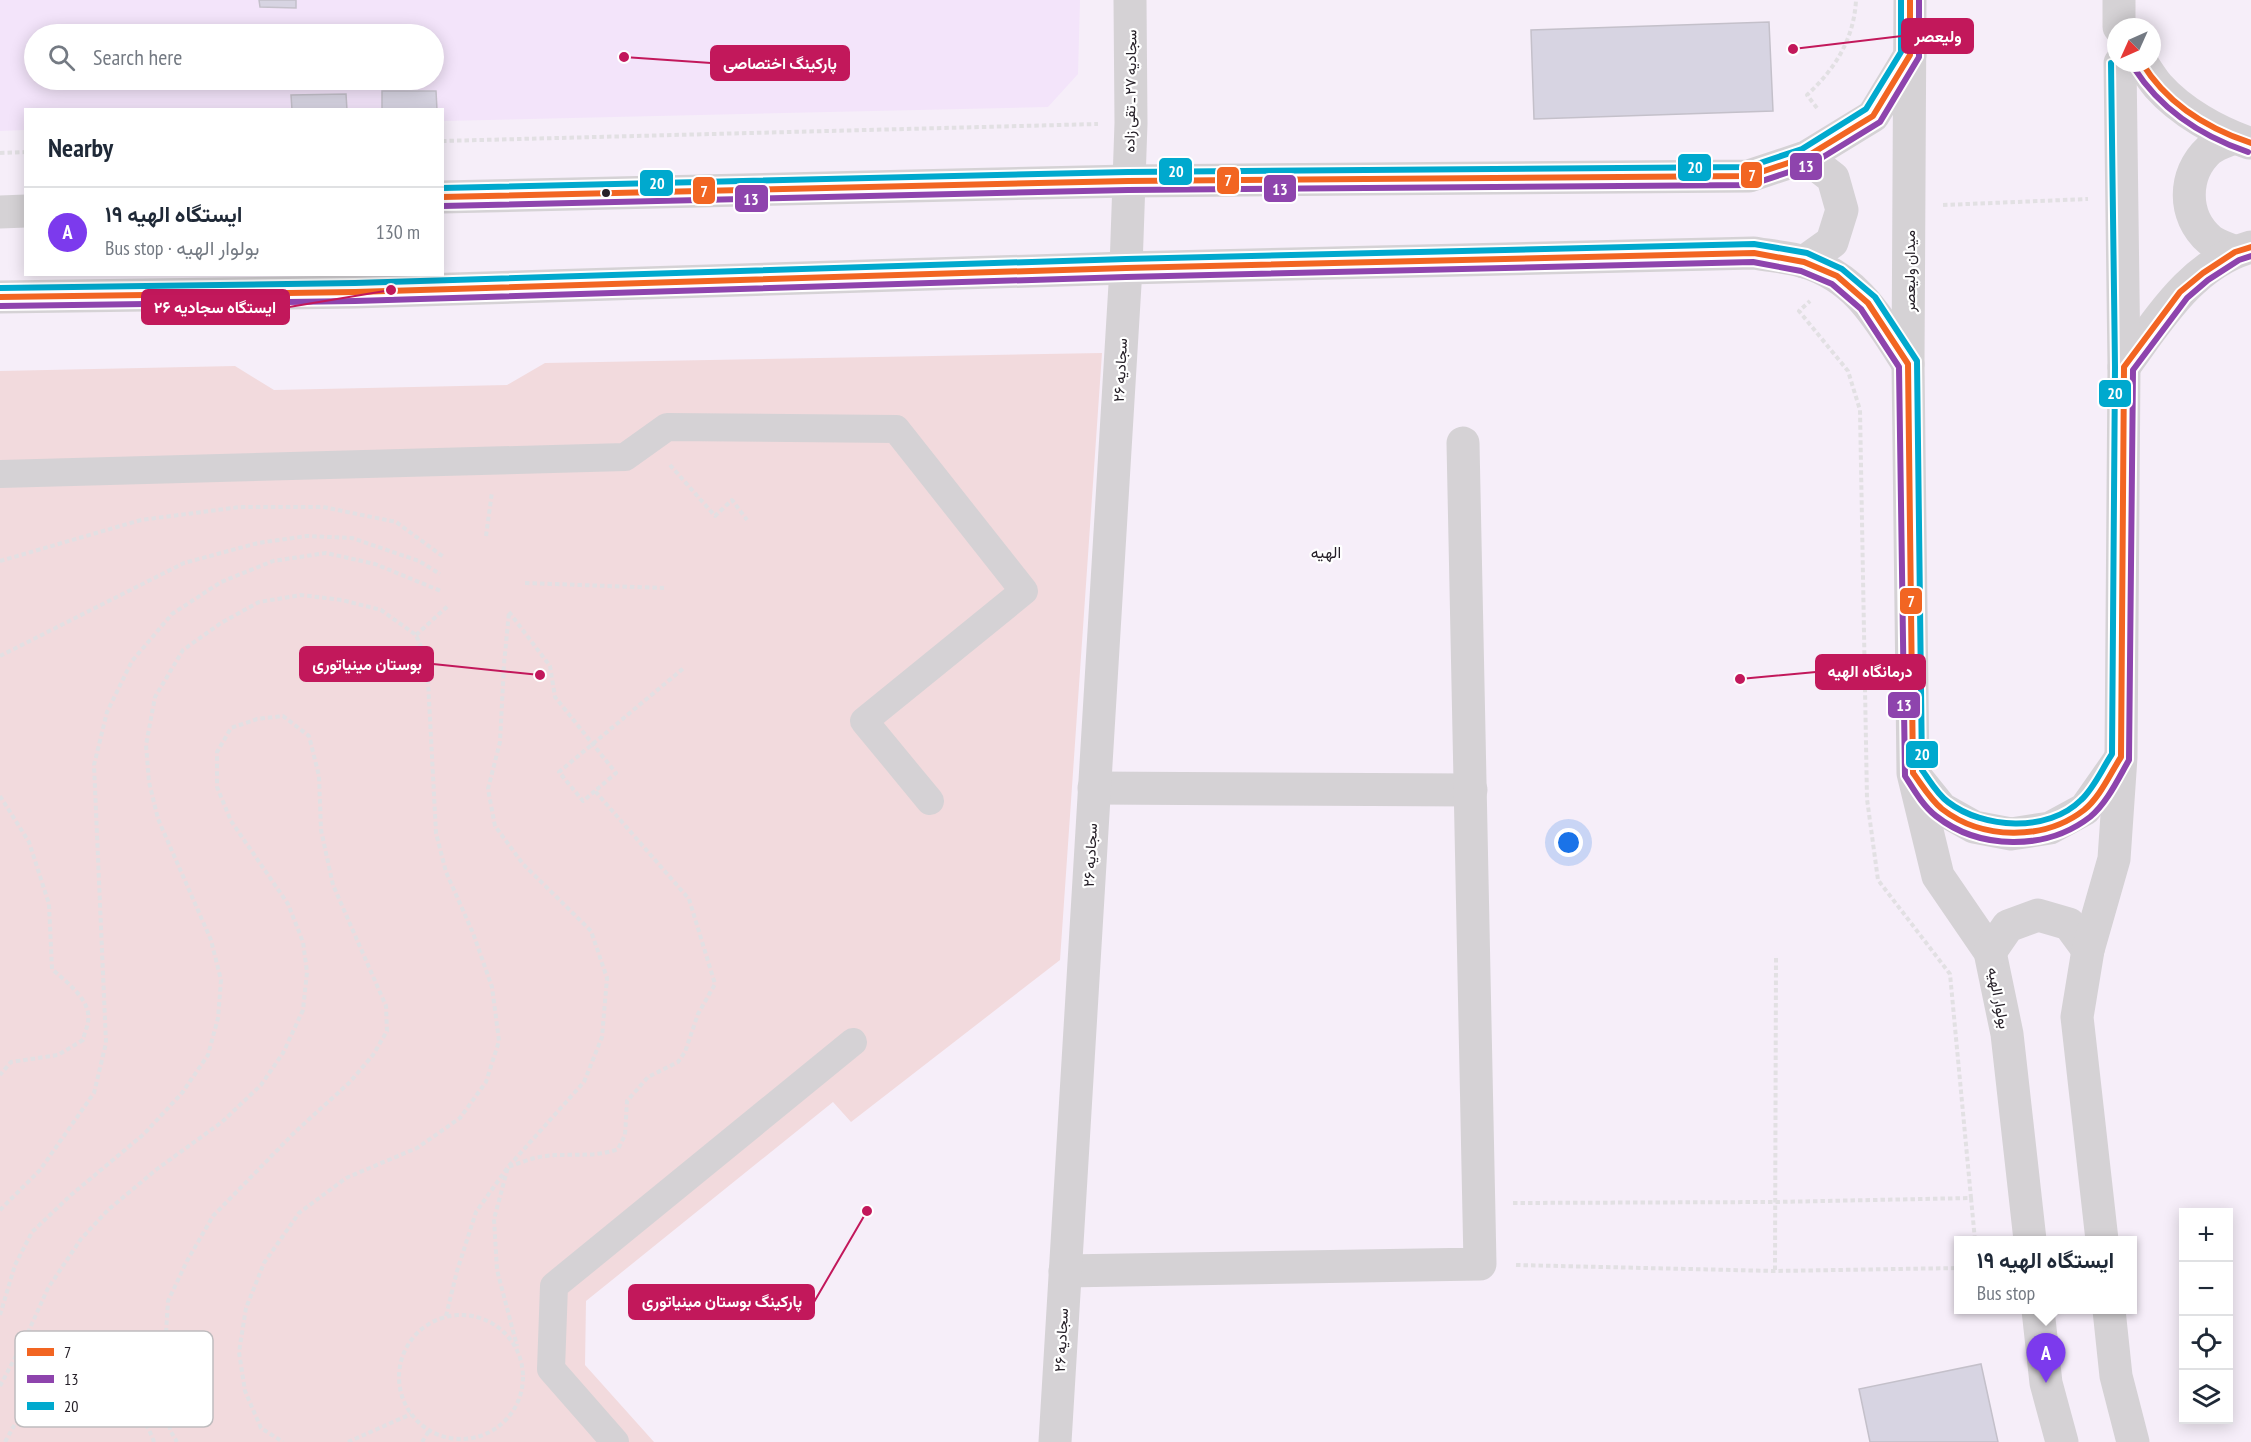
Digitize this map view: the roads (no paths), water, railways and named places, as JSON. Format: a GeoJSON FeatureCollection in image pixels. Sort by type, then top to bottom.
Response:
{"type":"FeatureCollection","features":[{"type":"Feature","properties":{"kind":"main road","name":"سجادیه ۲۷ ـ تقی زاده"},"geometry":{"type":"LineString","coordinates":[[1126,268],[1131,123],[1130,0]]}},
{"type":"Feature","properties":{"kind":"main road","name":"میدان ولیعصر"},"geometry":{"type":"LineString","coordinates":[[1910,0],[1908,364],[1913,773]]}},
{"type":"Feature","properties":{"kind":"main road"},"geometry":{"type":"LineString","coordinates":[[2119,0],[2119,18]]}},
{"type":"Feature","properties":{"kind":"main road"},"geometry":{"type":"LineString","coordinates":[[444,197],[1128,181],[1749,176],[1806,157],[1873,116],[1910,55]]}},
{"type":"Feature","properties":{"kind":"main road"},"geometry":{"type":"LineString","coordinates":[[2102,1236],[2078,1017],[2088,950],[2114,859],[2121,757],[2124,367],[2120,72]]}},
{"type":"Feature","properties":{"kind":"main road"},"geometry":{"type":"LineString","coordinates":[[2148,72],[2159,87],[2193,116],[2243,141]]}},
{"type":"Feature","properties":{"kind":"main road"},"geometry":{"type":"LineString","coordinates":[[2243,141],[2211,148],[2194,169],[2188,195],[2194,221],[2211,241],[2243,249]]}},
{"type":"Feature","properties":{"kind":"main road"},"geometry":{"type":"LineString","coordinates":[[1804,262],[1832,242],[1842,210],[1833,178],[1806,157]]}},
{"type":"Feature","properties":{"kind":"main road"},"geometry":{"type":"LineString","coordinates":[[0,212],[24,211]]}},
{"type":"Feature","properties":{"kind":"main road"},"geometry":{"type":"LineString","coordinates":[[2124,367],[2180,292],[2202,273],[2243,249]]}},
{"type":"Feature","properties":{"kind":"main road"},"geometry":{"type":"LineString","coordinates":[[0,297],[356,291],[1126,268],[1754,254],[1804,262],[1837,276],[1868,303],[1908,364]]}},
{"type":"Feature","properties":{"kind":"main road","name":"سجادیه ۲۶"},"geometry":{"type":"LineString","coordinates":[[1055,1442],[1126,268]]}},
{"type":"Feature","properties":{"kind":"main road"},"geometry":{"type":"LineString","coordinates":[[1065,1271],[1480,1264],[1463,443]]}},
{"type":"Feature","properties":{"kind":"main road"},"geometry":{"type":"LineString","coordinates":[[1913,773],[1942,809],[1974,827],[2011,834],[2050,828],[2085,809],[2121,757]]}},
{"type":"Feature","properties":{"kind":"main road","name":"بولوار الهیه"},"geometry":{"type":"LineString","coordinates":[[1913,773],[1938,876],[1990,952],[2007,1034],[2030,1236]]}},
{"type":"Feature","properties":{"kind":"main road"},"geometry":{"type":"LineString","coordinates":[[1094,788],[1471,790]]}},
{"type":"Feature","properties":{"kind":"main road"},"geometry":{"type":"LineString","coordinates":[[1990,952],[2008,926],[2038,915],[2069,924],[2088,950]]}},
{"type":"Feature","properties":{"kind":"main road"},"geometry":{"type":"LineString","coordinates":[[2038,1314],[2046,1383],[2062,1442]]}},
{"type":"Feature","properties":{"kind":"main road"},"geometry":{"type":"LineString","coordinates":[[2109,1314],[2116,1376],[2133,1442]]}},
{"type":"Feature","properties":{"kind":"street"},"geometry":{"type":"LineString","coordinates":[[0,474],[625,458],[667,427],[896,429],[1024,591],[864,721],[930,801]]}},
{"type":"Feature","properties":{"kind":"street"},"geometry":{"type":"LineString","coordinates":[[615,1442],[551,1369],[554,1286],[853,1042]]}},
{"type":"Feature","properties":{"kind":"place","name":"ولیعصر"},"geometry":{"type":"Point","coordinates":[1793,49]}},
{"type":"Feature","properties":{"kind":"place","name":"پارکینگ اختصاصی"},"geometry":{"type":"Point","coordinates":[624,57]}},
{"type":"Feature","properties":{"kind":"place","name":"ایستگاه سجادیه ۲۶"},"geometry":{"type":"Point","coordinates":[391,290]}},
{"type":"Feature","properties":{"kind":"place","name":"بوستان مینیاتوری"},"geometry":{"type":"Point","coordinates":[540,675]}},
{"type":"Feature","properties":{"kind":"place","name":"درمانگاه الهیه"},"geometry":{"type":"Point","coordinates":[1740,679]}},
{"type":"Feature","properties":{"kind":"place","name":"پارکینگ بوستان مینیاتوری"},"geometry":{"type":"Point","coordinates":[867,1211]}},
{"type":"Feature","properties":{"kind":"place","name":"ایستگاه الهیه ۱۹"},"geometry":{"type":"Point","coordinates":[2046,1383]}},
{"type":"Feature","properties":{"kind":"district","name":"الهیه"},"geometry":{"type":"Point","coordinates":[1326,552]}}]}
